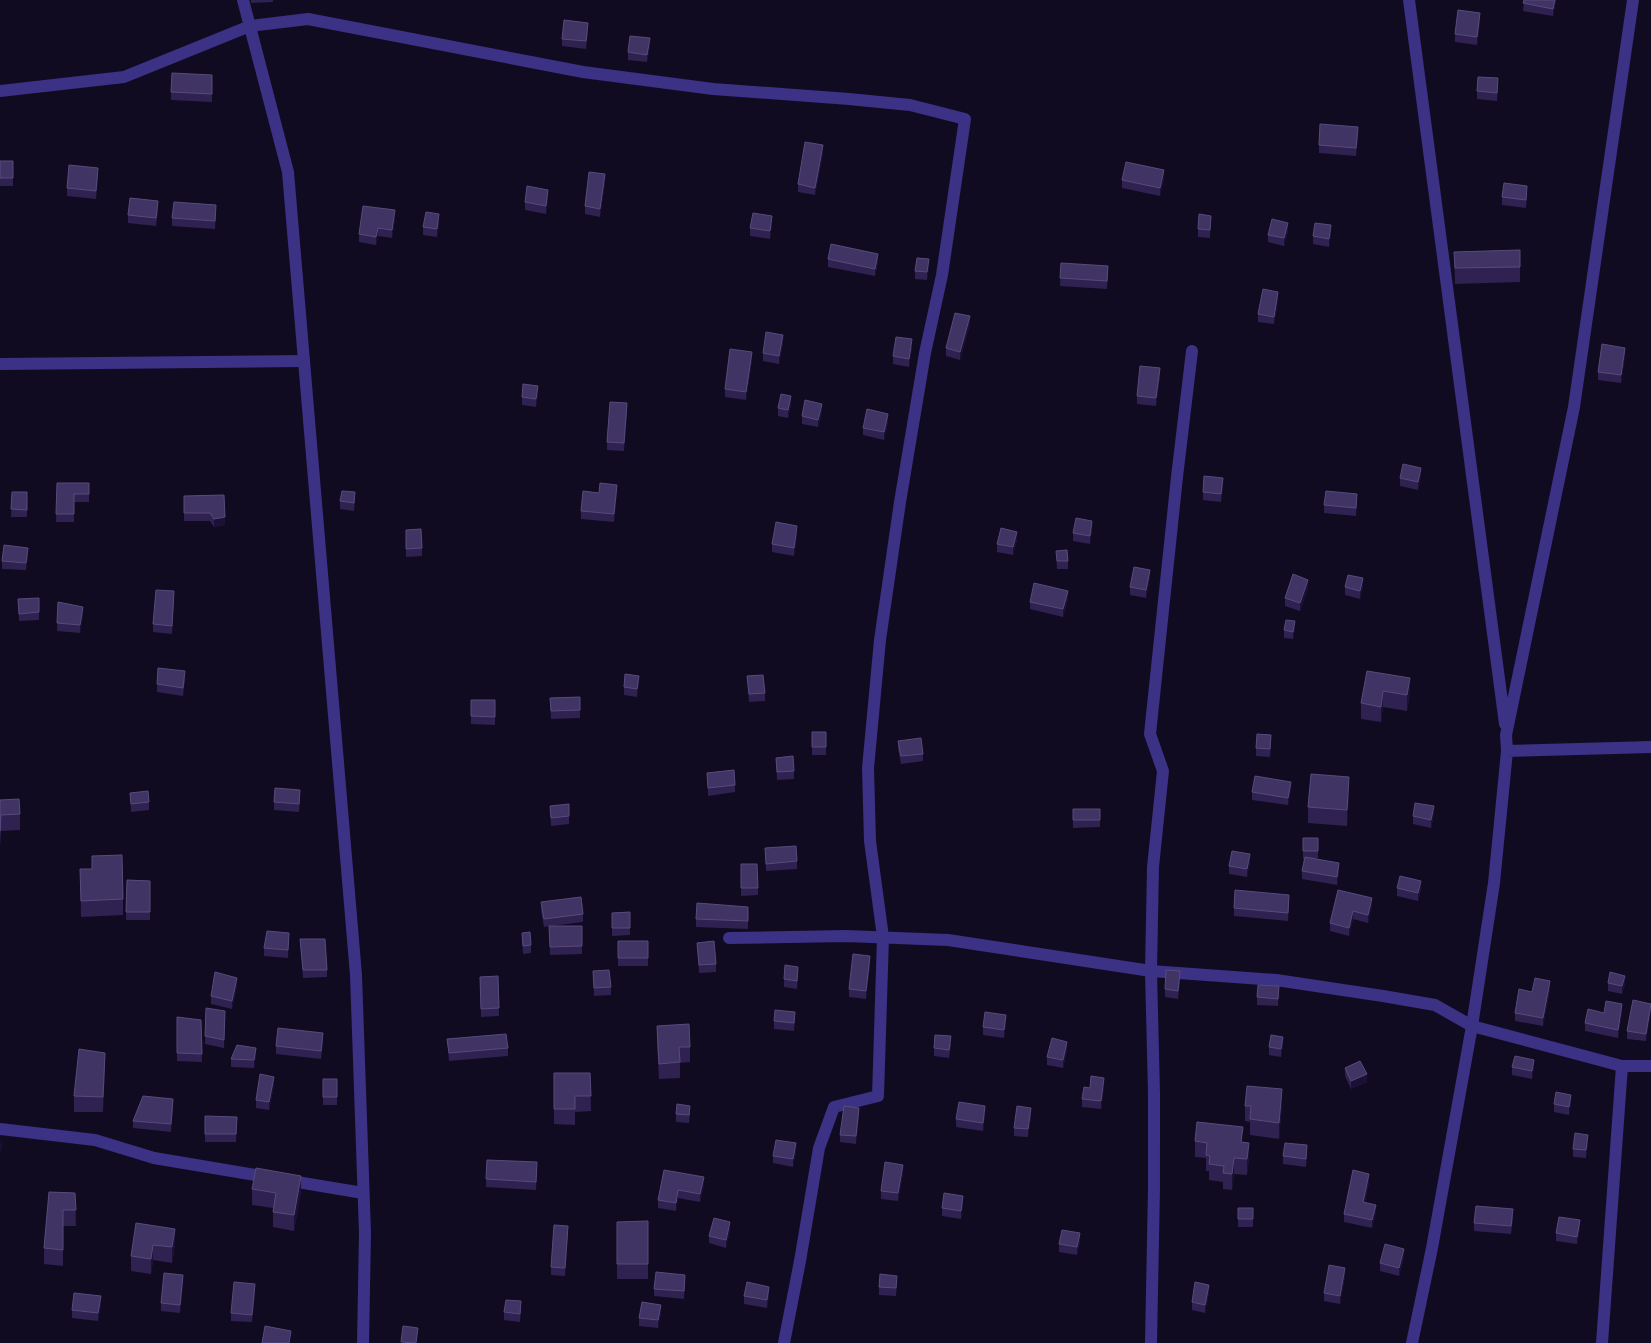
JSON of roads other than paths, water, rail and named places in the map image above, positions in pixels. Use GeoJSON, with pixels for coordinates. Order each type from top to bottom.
{"type":"FeatureCollection","features":[{"type":"Feature","properties":{"kind":"street"},"geometry":{"type":"LineString","coordinates":[[243,0],[288,172],[356,975],[364,1243],[363,1343]]}},
{"type":"Feature","properties":{"kind":"street"},"geometry":{"type":"LineString","coordinates":[[1409,0],[1507,751],[1494,882],[1472,1026],[1432,1248],[1412,1343]]}},
{"type":"Feature","properties":{"kind":"street"},"geometry":{"type":"LineString","coordinates":[[1506,735],[1574,407],[1633,0]]}},
{"type":"Feature","properties":{"kind":"street"},"geometry":{"type":"LineString","coordinates":[[0,92],[124,77],[250,26],[308,19],[583,72],[713,88],[849,98],[910,105],[965,119],[942,275],[925,353],[906,465],[880,640],[868,768],[870,841],[883,937],[878,1096],[834,1107],[819,1148],[784,1343]]}},
{"type":"Feature","properties":{"kind":"street"},"geometry":{"type":"LineString","coordinates":[[1152,1343],[1154,1094],[1151,971],[1153,867],[1163,771],[1150,734],[1192,351]]}},
{"type":"Feature","properties":{"kind":"street"},"geometry":{"type":"LineString","coordinates":[[0,364],[304,361]]}},
{"type":"Feature","properties":{"kind":"street"},"geometry":{"type":"LineString","coordinates":[[1507,751],[1651,747]]}},
{"type":"Feature","properties":{"kind":"street"},"geometry":{"type":"LineString","coordinates":[[729,938],[846,936],[948,940],[1151,971],[1276,980],[1435,1005],[1472,1026],[1622,1066],[1651,1066]]}},
{"type":"Feature","properties":{"kind":"street"},"geometry":{"type":"LineString","coordinates":[[1602,1343],[1622,1066]]}},
{"type":"Feature","properties":{"kind":"street"},"geometry":{"type":"LineString","coordinates":[[0,1128],[95,1140],[154,1158],[363,1193]]}}]}
